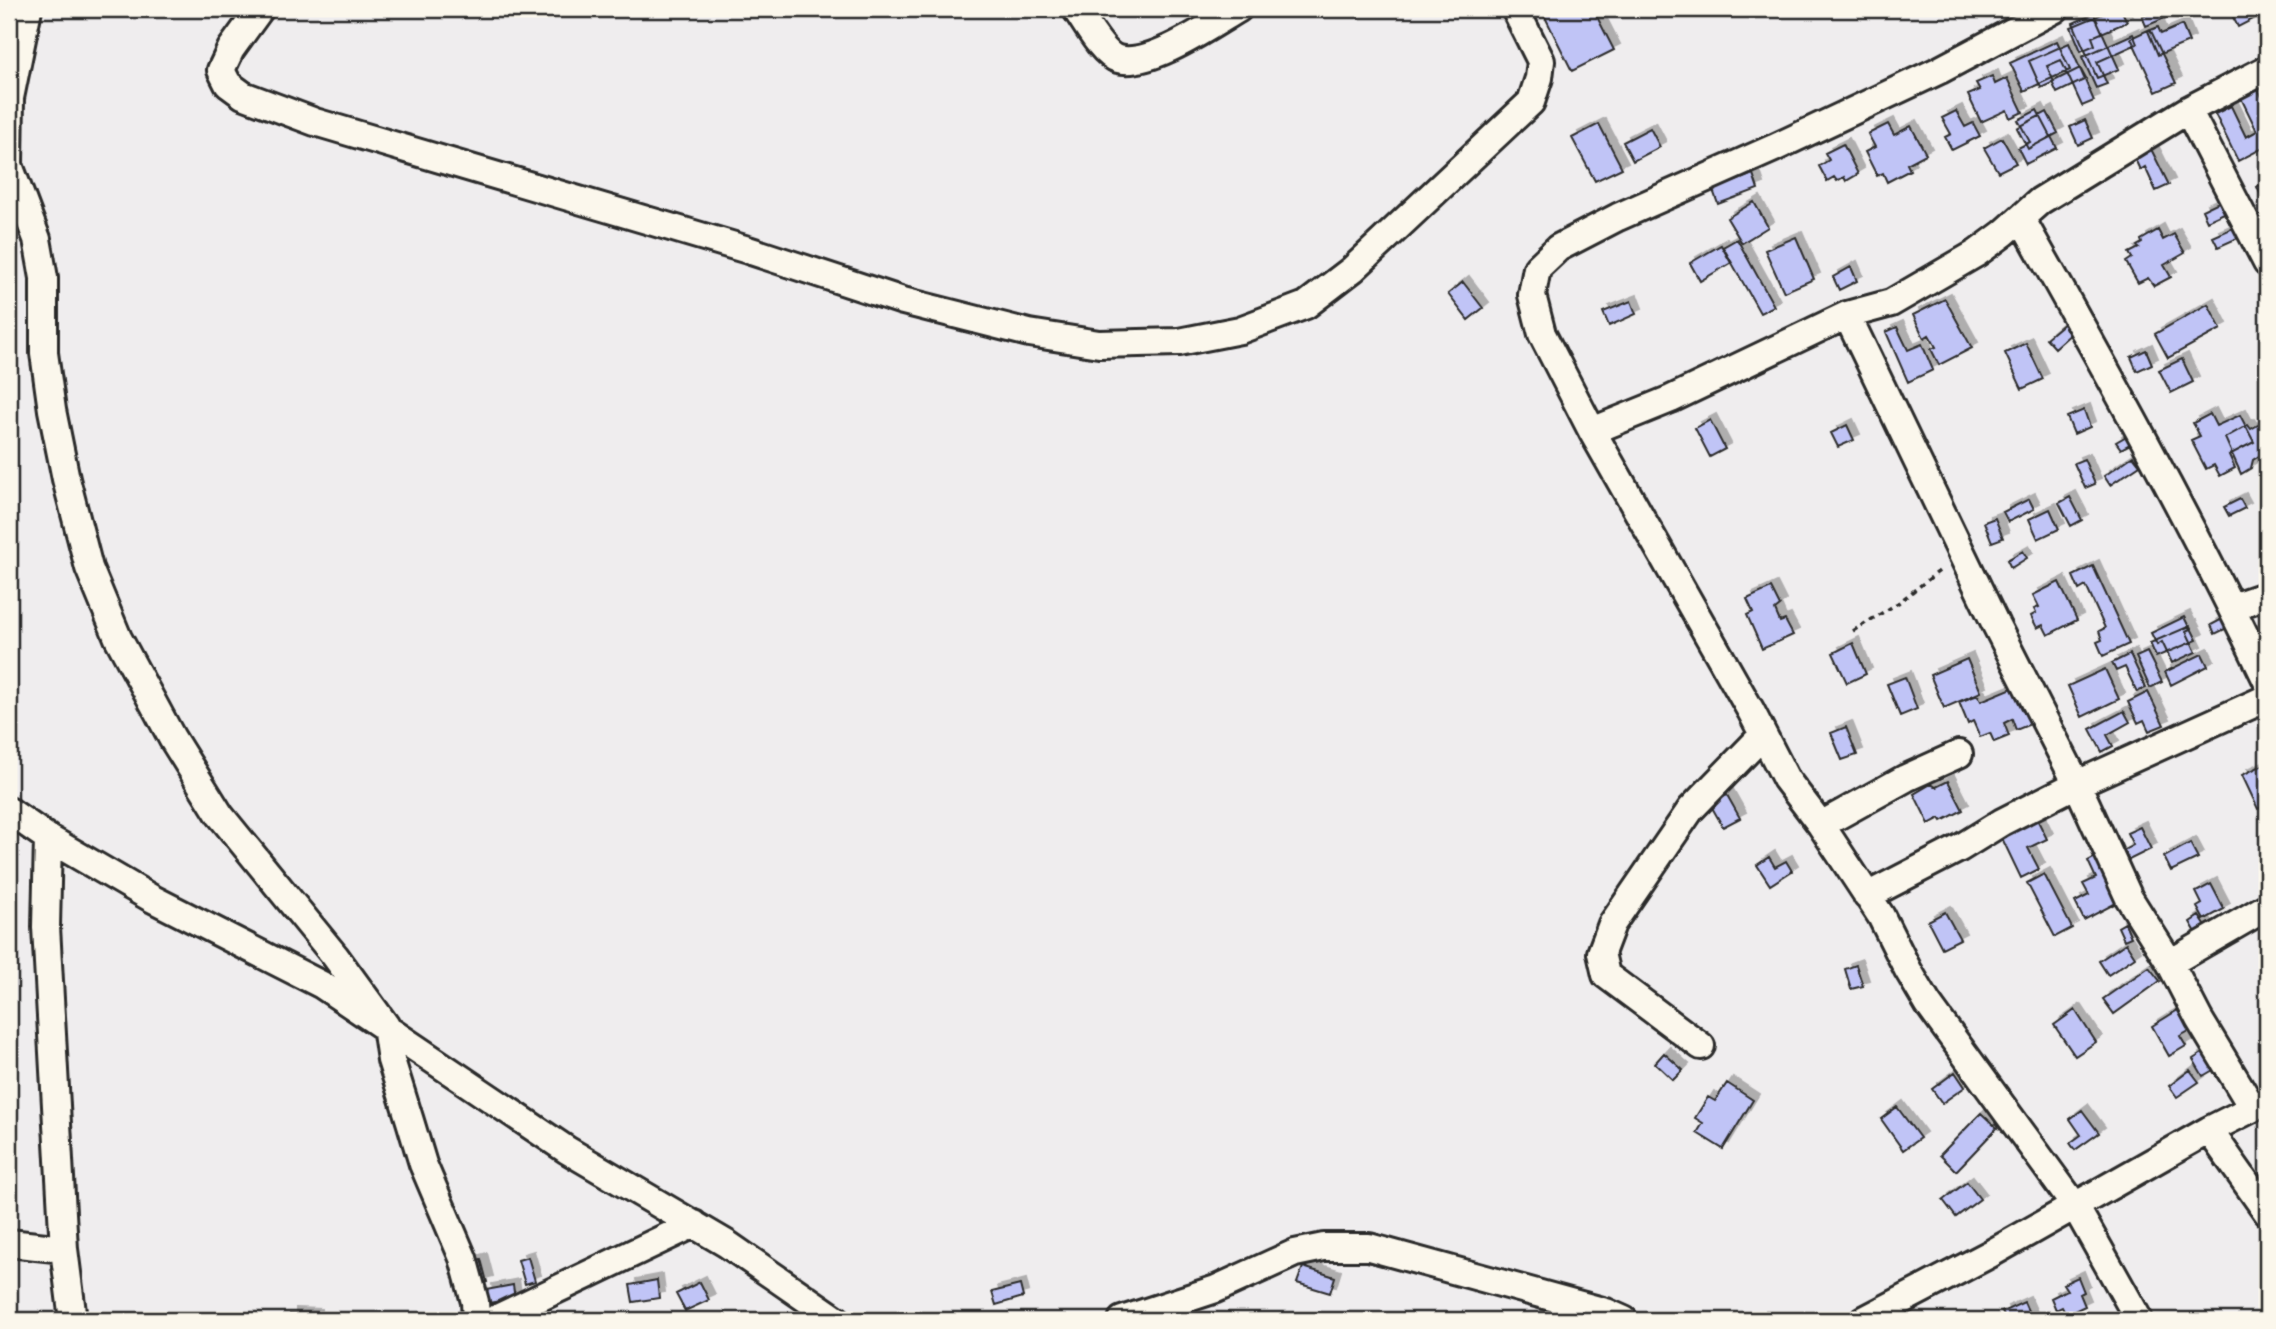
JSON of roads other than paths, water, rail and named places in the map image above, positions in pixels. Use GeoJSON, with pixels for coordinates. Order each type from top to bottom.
{"type":"FeatureCollection","features":[{"type":"Feature","properties":{"kind":"street"},"geometry":{"type":"LineString","coordinates":[[28,9],[10,98],[9,165],[37,239],[44,278],[44,353],[52,410],[66,479],[89,568],[118,638],[172,738],[220,815],[335,956],[386,1026],[391,1060],[423,1164],[463,1258],[475,1302],[476,1320]]}},
{"type":"Feature","properties":{"kind":"street"},"geometry":{"type":"LineString","coordinates":[[260,9],[231,49],[221,70],[228,84],[243,95],[315,122],[748,250],[903,301],[1030,332],[1099,344],[1180,342],[1240,330],[1306,305],[1353,270],[1531,102],[1541,61],[1515,9]]}},
{"type":"Feature","properties":{"kind":"street"},"geometry":{"type":"LineString","coordinates":[[1076,9],[1106,52],[1118,59],[1145,59],[1238,9]]}},
{"type":"Feature","properties":{"kind":"street"},"geometry":{"type":"LineString","coordinates":[[2054,9],[1940,70],[1618,217],[1558,248],[1537,268],[1532,295],[1542,334],[1591,431],[1786,779],[1821,825],[1881,916],[1928,1004],[2075,1206],[2139,1320]]}},
{"type":"Feature","properties":{"kind":"street"},"geometry":{"type":"LineString","coordinates":[[1591,431],[1671,399],[1847,315],[1891,303],[1977,253],[2040,201],[2188,110],[2267,69]]}},
{"type":"Feature","properties":{"kind":"street"},"geometry":{"type":"LineString","coordinates":[[2188,110],[2267,263]]}},
{"type":"Feature","properties":{"kind":"street"},"geometry":{"type":"LineString","coordinates":[[2021,218],[2144,437],[2267,681]]}},
{"type":"Feature","properties":{"kind":"street"},"geometry":{"type":"LineString","coordinates":[[1847,315],[1996,625],[2077,784],[2129,898],[2170,963],[2199,1019],[2260,1105],[2209,1130],[1990,1254],[1864,1320]]}},
{"type":"Feature","properties":{"kind":"street"},"geometry":{"type":"LineString","coordinates":[[2232,607],[2267,595]]}},
{"type":"Feature","properties":{"kind":"street"},"geometry":{"type":"LineString","coordinates":[[1867,896],[2077,784],[2267,698]]}},
{"type":"Feature","properties":{"kind":"street"},"geometry":{"type":"LineString","coordinates":[[1701,1046],[1606,975],[1601,953],[1612,924],[1691,809],[1763,735]]}},
{"type":"Feature","properties":{"kind":"street"},"geometry":{"type":"LineString","coordinates":[[1821,825],[1906,778],[1959,754]]}},
{"type":"Feature","properties":{"kind":"street"},"geometry":{"type":"LineString","coordinates":[[9,811],[48,838],[150,898],[322,985],[567,1150],[727,1244],[837,1320]]}},
{"type":"Feature","properties":{"kind":"street"},"geometry":{"type":"LineString","coordinates":[[48,838],[46,927],[64,1249],[73,1320]]}},
{"type":"Feature","properties":{"kind":"street"},"geometry":{"type":"LineString","coordinates":[[2170,963],[2267,907]]}},
{"type":"Feature","properties":{"kind":"street"},"geometry":{"type":"LineString","coordinates":[[2209,1130],[2267,1212]]}},
{"type":"Feature","properties":{"kind":"street"},"geometry":{"type":"LineString","coordinates":[[493,1320],[694,1224]]}},
{"type":"Feature","properties":{"kind":"street"},"geometry":{"type":"LineString","coordinates":[[9,1242],[64,1249]]}},
{"type":"Feature","properties":{"kind":"street"},"geometry":{"type":"LineString","coordinates":[[1122,1320],[1216,1289],[1295,1253],[1324,1247],[1369,1247],[1606,1312],[1624,1320]]}}]}
